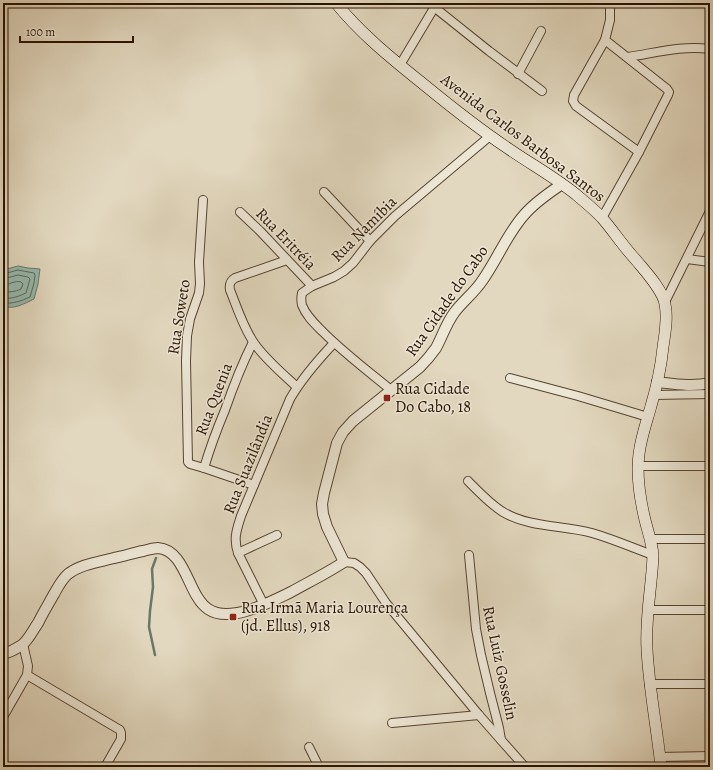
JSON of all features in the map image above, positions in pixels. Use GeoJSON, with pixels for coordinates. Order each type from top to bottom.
{"type":"FeatureCollection","features":[{"type":"Feature","properties":{"kind":"main road","name":"Avenida Carlos Barbosa Santos"},"geometry":{"type":"LineString","coordinates":[[336,3],[358,26],[400,65],[490,136],[577,195],[602,218],[658,288],[665,302],[666,331],[661,366],[639,453],[638,466],[641,501],[653,555],[646,631],[646,648],[660,762]]}},
{"type":"Feature","properties":{"kind":"street"},"geometry":{"type":"LineString","coordinates":[[610,3],[610,20],[605,40],[574,95],[573,101],[576,106],[639,152]]}},
{"type":"Feature","properties":{"kind":"street"},"geometry":{"type":"LineString","coordinates":[[400,65],[432,5],[489,52],[542,91]]}},
{"type":"Feature","properties":{"kind":"street"},"geometry":{"type":"LineString","coordinates":[[518,74],[541,31]]}},
{"type":"Feature","properties":{"kind":"street"},"geometry":{"type":"LineString","coordinates":[[602,218],[639,152],[669,92],[667,88],[605,40]]}},
{"type":"Feature","properties":{"kind":"street"},"geometry":{"type":"LineString","coordinates":[[628,57],[684,48],[710,49]]}},
{"type":"Feature","properties":{"kind":"street"},"geometry":{"type":"LineString","coordinates":[[644,70],[648,54]]}},
{"type":"Feature","properties":{"kind":"street","name":"Rua Namíbia"},"geometry":{"type":"LineString","coordinates":[[312,286],[344,271],[353,263],[370,241],[396,216],[490,136]]}},
{"type":"Feature","properties":{"kind":"street","name":"Rua Cidade do Cabo"},"geometry":{"type":"LineString","coordinates":[[344,562],[332,539],[323,514],[322,504],[334,453],[343,432],[352,422],[420,367],[430,356],[436,348],[454,313],[492,267],[524,215],[535,204],[562,184]]}},
{"type":"Feature","properties":{"kind":"street"},"geometry":{"type":"LineString","coordinates":[[324,192],[370,241]]}},
{"type":"Feature","properties":{"kind":"street","name":"Rua Soweto"},"geometry":{"type":"LineString","coordinates":[[204,200],[199,262],[200,284],[199,292],[190,319],[187,336],[186,361],[188,462],[204,468]]}},
{"type":"Feature","properties":{"kind":"street"},"geometry":{"type":"LineString","coordinates":[[665,302],[710,211]]}},
{"type":"Feature","properties":{"kind":"street","name":"Rua Eritréia"},"geometry":{"type":"LineString","coordinates":[[240,212],[312,286]]}},
{"type":"Feature","properties":{"kind":"street"},"geometry":{"type":"LineString","coordinates":[[687,259],[710,262]]}},
{"type":"Feature","properties":{"kind":"street"},"geometry":{"type":"LineString","coordinates":[[287,260],[235,278],[229,285],[253,342],[262,353],[297,387]]}},
{"type":"Feature","properties":{"kind":"street"},"geometry":{"type":"LineString","coordinates":[[312,286],[302,293],[302,306],[307,315],[334,342],[391,390]]}},
{"type":"Feature","properties":{"kind":"street","name":"Rua Quenia"},"geometry":{"type":"LineString","coordinates":[[204,468],[208,453],[229,397],[253,342]]}},
{"type":"Feature","properties":{"kind":"street","name":"Rua Suazilândia"},"geometry":{"type":"LineString","coordinates":[[264,605],[235,546],[236,532],[241,516],[290,399],[297,387],[334,342]]}},
{"type":"Feature","properties":{"kind":"street"},"geometry":{"type":"LineString","coordinates":[[510,378],[648,417]]}},
{"type":"Feature","properties":{"kind":"street"},"geometry":{"type":"LineString","coordinates":[[657,382],[690,385],[710,383]]}},
{"type":"Feature","properties":{"kind":"street"},"geometry":{"type":"LineString","coordinates":[[654,395],[710,394]]}},
{"type":"Feature","properties":{"kind":"street"},"geometry":{"type":"LineString","coordinates":[[638,466],[710,466]]}},
{"type":"Feature","properties":{"kind":"street"},"geometry":{"type":"LineString","coordinates":[[204,468],[254,485]]}},
{"type":"Feature","properties":{"kind":"street"},"geometry":{"type":"LineString","coordinates":[[468,481],[492,504],[504,512],[518,518],[535,523],[592,533],[653,555]]}},
{"type":"Feature","properties":{"kind":"street"},"geometry":{"type":"LineString","coordinates":[[238,553],[276,535]]}},
{"type":"Feature","properties":{"kind":"street"},"geometry":{"type":"LineString","coordinates":[[650,539],[710,539]]}},
{"type":"Feature","properties":{"kind":"street"},"geometry":{"type":"LineString","coordinates":[[3,654],[14,650],[23,644],[32,633],[61,582],[68,574],[78,568],[144,550],[157,548],[163,549],[172,554],[182,566],[201,603],[209,610],[216,613],[226,614],[238,613],[264,605],[318,578],[344,562],[354,563],[366,573],[386,603],[501,740]]}},
{"type":"Feature","properties":{"kind":"street","name":"Rua Luiz Gosselin"},"geometry":{"type":"LineString","coordinates":[[469,555],[476,629],[501,740],[524,767]]}},
{"type":"Feature","properties":{"kind":"street"},"geometry":{"type":"LineString","coordinates":[[648,610],[710,610]]}},
{"type":"Feature","properties":{"kind":"street"},"geometry":{"type":"LineString","coordinates":[[3,717],[27,675],[28,666],[23,644]]}},
{"type":"Feature","properties":{"kind":"street"},"geometry":{"type":"LineString","coordinates":[[27,675],[120,730],[122,733],[121,739],[105,767]]}},
{"type":"Feature","properties":{"kind":"street"},"geometry":{"type":"LineString","coordinates":[[650,684],[710,684]]}},
{"type":"Feature","properties":{"kind":"street"},"geometry":{"type":"LineString","coordinates":[[392,723],[479,715]]}},
{"type":"Feature","properties":{"kind":"street"},"geometry":{"type":"LineString","coordinates":[[309,747],[319,767]]}},
{"type":"Feature","properties":{"kind":"street"},"geometry":{"type":"LineString","coordinates":[[660,762],[710,756]]}},
{"type":"Feature","properties":{"kind":"water"},"geometry":{"type":"Polygon","coordinates":[[[18,266],[40,269],[34,299],[15,307],[3,306],[3,270],[18,266]]]}},
{"type":"Feature","properties":{"kind":"waterway"},"geometry":{"type":"LineString","coordinates":[[155,655],[149,627],[153,587],[152,569],[156,558]]}},
{"type":"Feature","properties":{"kind":"place","name":"Rua Cidade Do Cabo, 18"},"geometry":{"type":"Point","coordinates":[387,398]}},
{"type":"Feature","properties":{"kind":"place","name":"Rua Irmã Maria Lourença (jd. Ellus), 918"},"geometry":{"type":"Point","coordinates":[233,617]}}]}
